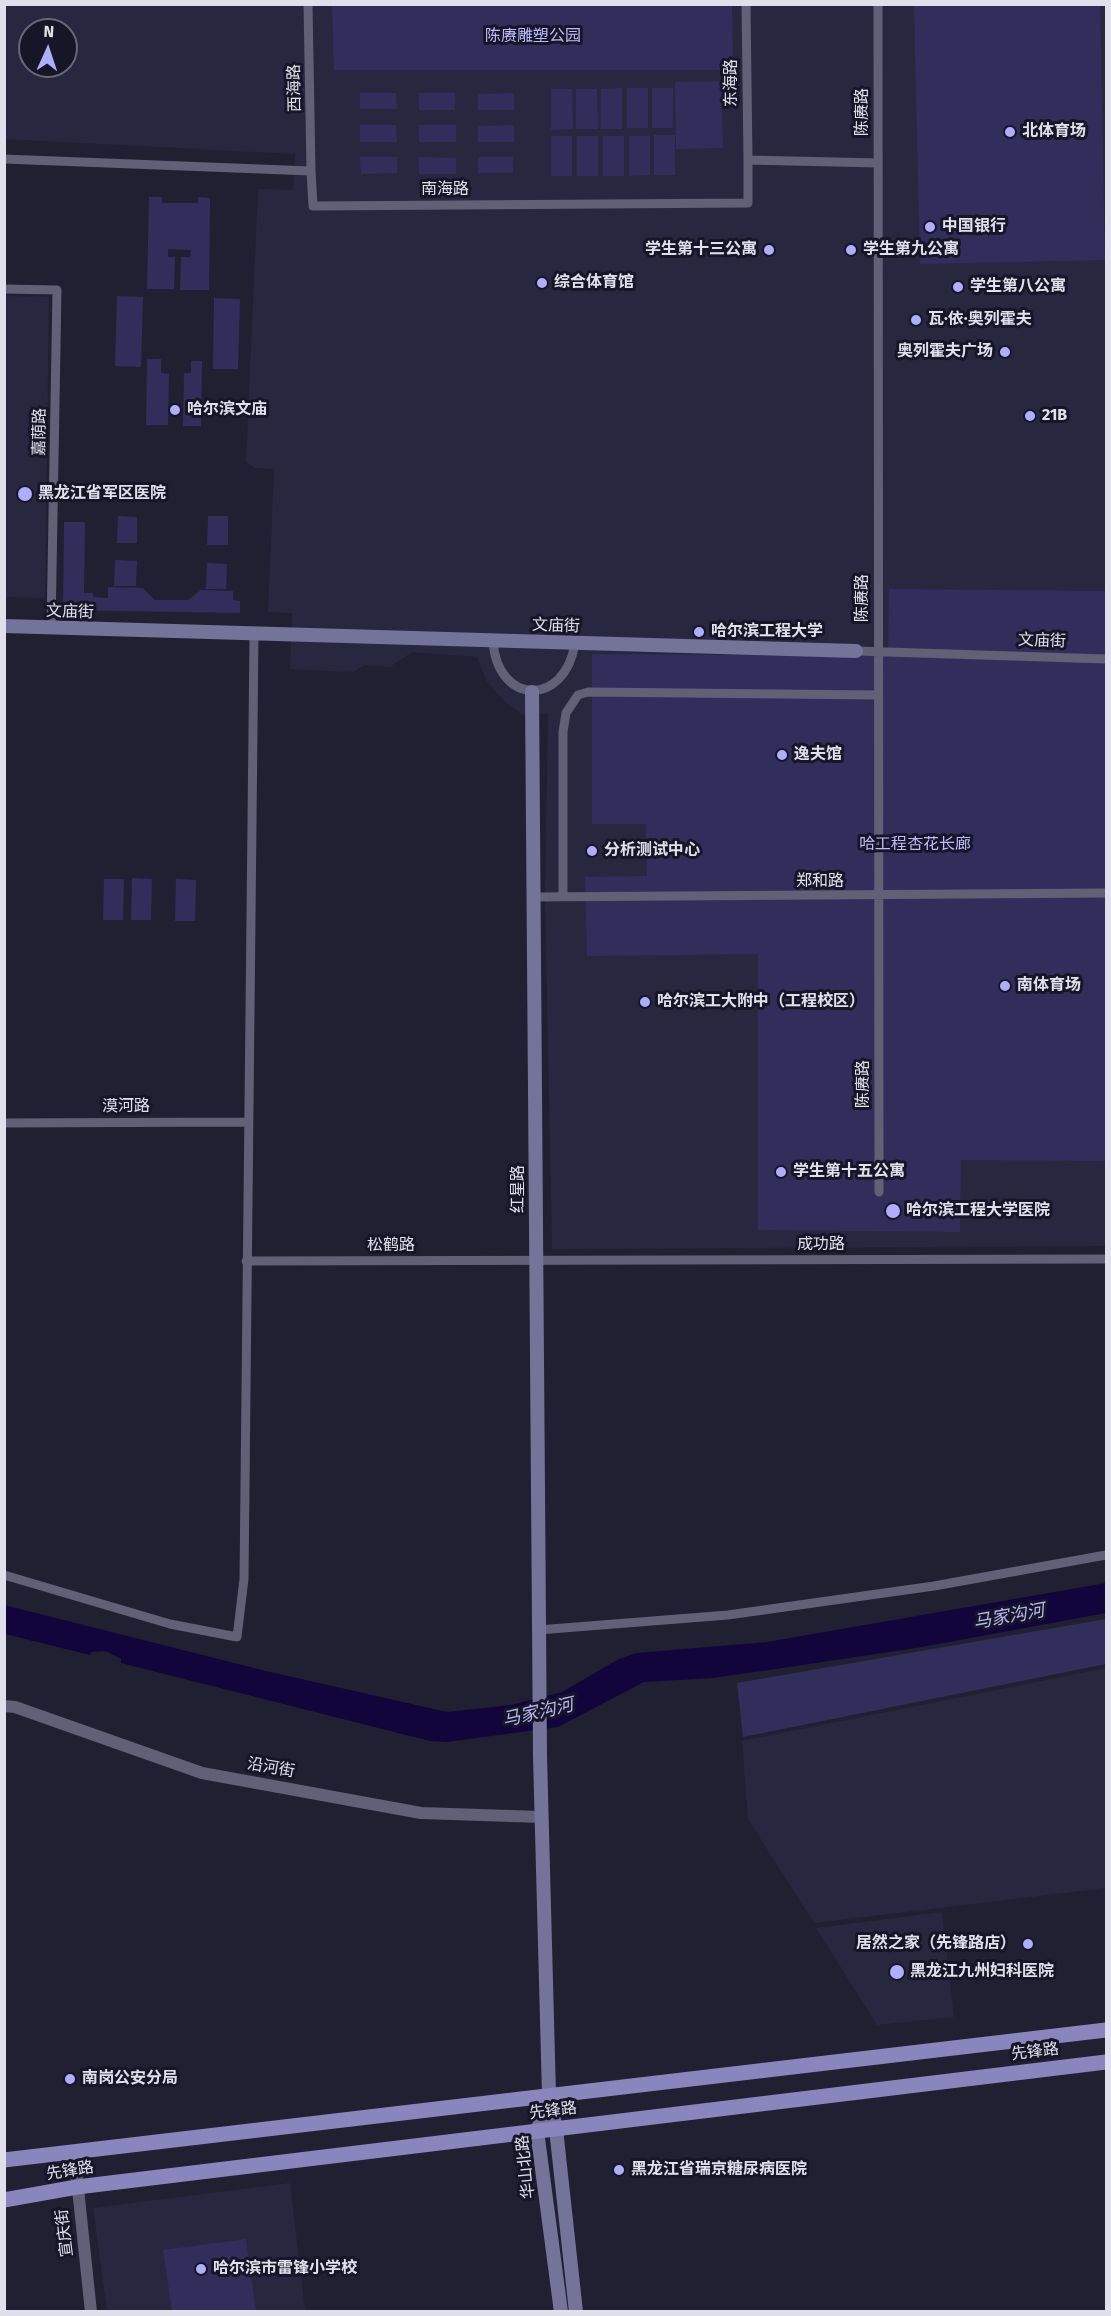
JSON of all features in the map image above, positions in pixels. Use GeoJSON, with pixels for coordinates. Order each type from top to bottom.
{"type":"FeatureCollection","features":[{"type":"Feature","properties":{"kind":"main road","name":"文庙街"},"geometry":{"type":"LineString","coordinates":[[4,626],[856,651]]}},
{"type":"Feature","properties":{"kind":"main road","name":"红星路"},"geometry":{"type":"LineString","coordinates":[[532,692],[538,1630],[549,2095]]}},
{"type":"Feature","properties":{"kind":"main road","name":"先锋路"},"geometry":{"type":"LineString","coordinates":[[4,2160],[1107,2030]]}},
{"type":"Feature","properties":{"kind":"main road","name":"先锋路"},"geometry":{"type":"LineString","coordinates":[[4,2200],[76,2187],[1107,2062]]}},
{"type":"Feature","properties":{"kind":"main road","name":"华山北路"},"geometry":{"type":"LineString","coordinates":[[549,2095],[556,2129],[576,2312]]}},
{"type":"Feature","properties":{"kind":"main road","name":"华山北路"},"geometry":{"type":"LineString","coordinates":[[549,2095],[537,2131],[561,2312]]}},
{"type":"Feature","properties":{"kind":"main road"},"geometry":{"type":"LineString","coordinates":[[4,2192],[76,2187]]}},
{"type":"Feature","properties":{"kind":"street","name":"西海路"},"geometry":{"type":"LineString","coordinates":[[308,4],[311,171]]}},
{"type":"Feature","properties":{"kind":"street","name":"东海路"},"geometry":{"type":"LineString","coordinates":[[746,4],[748,160]]}},
{"type":"Feature","properties":{"kind":"street","name":"陈赓路"},"geometry":{"type":"LineString","coordinates":[[878,4],[879,1191]]}},
{"type":"Feature","properties":{"kind":"street"},"geometry":{"type":"LineString","coordinates":[[4,159],[311,171]]}},
{"type":"Feature","properties":{"kind":"street"},"geometry":{"type":"LineString","coordinates":[[748,160],[878,163]]}},
{"type":"Feature","properties":{"kind":"street","name":"南海路"},"geometry":{"type":"LineString","coordinates":[[311,171],[313,206],[748,203],[748,160]]}},
{"type":"Feature","properties":{"kind":"street","name":"嘉荫路"},"geometry":{"type":"LineString","coordinates":[[4,289],[57,290],[51,628]]}},
{"type":"Feature","properties":{"kind":"street"},"geometry":{"type":"LineString","coordinates":[[4,1575],[170,1624],[237,1637],[243,1579],[254,634]]}},
{"type":"Feature","properties":{"kind":"street"},"geometry":{"type":"LineString","coordinates":[[493,641],[494,656],[501,674],[517,686],[532,692],[554,685],[568,670],[575,643]]}},
{"type":"Feature","properties":{"kind":"street","name":"文庙街"},"geometry":{"type":"LineString","coordinates":[[856,651],[1107,659]]}},
{"type":"Feature","properties":{"kind":"street"},"geometry":{"type":"LineString","coordinates":[[563,897],[563,732],[566,713],[578,695],[588,692],[878,695]]}},
{"type":"Feature","properties":{"kind":"street","name":"郑和路"},"geometry":{"type":"LineString","coordinates":[[533,897],[878,897],[1107,893]]}},
{"type":"Feature","properties":{"kind":"street","name":"漠河路"},"geometry":{"type":"LineString","coordinates":[[4,1123],[247,1122]]}},
{"type":"Feature","properties":{"kind":"street","name":"成功路"},"geometry":{"type":"LineString","coordinates":[[536,1262],[1107,1259]]}},
{"type":"Feature","properties":{"kind":"street","name":"松鹤路"},"geometry":{"type":"LineString","coordinates":[[246,1261],[536,1262]]}},
{"type":"Feature","properties":{"kind":"street"},"geometry":{"type":"LineString","coordinates":[[538,1630],[728,1616],[934,1586],[1107,1555]]}},
{"type":"Feature","properties":{"kind":"street","name":"沿河街"},"geometry":{"type":"LineString","coordinates":[[4,1706],[15,1707],[202,1773],[421,1813],[541,1817]]}},
{"type":"Feature","properties":{"kind":"street","name":"宣庆街"},"geometry":{"type":"LineString","coordinates":[[74,2151],[76,2187],[92,2312]]}},
{"type":"Feature","properties":{"kind":"shaded area","name":"哈尔滨工程大学"},"geometry":{"type":"Polygon","coordinates":[[[4,5],[1106,5],[1106,1246],[552,1249],[545,897],[548,714],[523,715],[503,700],[487,682],[477,657],[412,652],[390,667],[365,665],[353,672],[290,669],[292,613],[268,612],[274,469],[255,468],[246,462],[258,189],[293,190],[295,154],[5,139],[4,5]]]}},
{"type":"Feature","properties":{"kind":"shaded area","name":"黑龙江省军区医院"},"geometry":{"type":"Polygon","coordinates":[[[5,296],[49,297],[45,598],[5,597],[5,296]]]}},
{"type":"Feature","properties":{"kind":"shaded area"},"geometry":{"type":"Polygon","coordinates":[[[1106,1668],[1106,1888],[814,1923],[748,1819],[742,1741],[1106,1668]]]}},
{"type":"Feature","properties":{"kind":"shaded area","name":"黑龙江九州妇科医院"},"geometry":{"type":"Polygon","coordinates":[[[942,1912],[954,2017],[877,2025],[816,1928],[942,1912]]]}},
{"type":"Feature","properties":{"kind":"shaded area","name":"哈尔滨市雷锋小学校"},"geometry":{"type":"Polygon","coordinates":[[[290,2183],[305,2311],[107,2311],[93,2208],[290,2183]]]}},
{"type":"Feature","properties":{"kind":"green space","name":"陈赓雕塑公园"},"geometry":{"type":"Polygon","coordinates":[[[332,5],[732,5],[733,70],[334,70],[332,5]]]}},
{"type":"Feature","properties":{"kind":"green space","name":"北体育场"},"geometry":{"type":"Polygon","coordinates":[[[914,5],[1100,5],[1105,260],[920,264],[914,5]]]}},
{"type":"Feature","properties":{"kind":"green space"},"geometry":{"type":"Polygon","coordinates":[[[721,81],[723,148],[676,149],[675,82],[721,81]]]}},
{"type":"Feature","properties":{"kind":"green space"},"geometry":{"type":"Polygon","coordinates":[[[622,88],[622,129],[601,129],[601,89],[622,88]]]}},
{"type":"Feature","properties":{"kind":"green space"},"geometry":{"type":"Polygon","coordinates":[[[627,88],[648,88],[648,128],[627,128],[627,88]]]}},
{"type":"Feature","properties":{"kind":"green space"},"geometry":{"type":"Polygon","coordinates":[[[652,88],[673,88],[673,128],[652,128],[652,88]]]}},
{"type":"Feature","properties":{"kind":"green space"},"geometry":{"type":"Polygon","coordinates":[[[551,89],[572,89],[573,129],[551,130],[551,89]]]}},
{"type":"Feature","properties":{"kind":"green space"},"geometry":{"type":"Polygon","coordinates":[[[576,89],[597,89],[598,129],[576,129],[576,89]]]}},
{"type":"Feature","properties":{"kind":"green space"},"geometry":{"type":"Polygon","coordinates":[[[360,93],[396,93],[397,109],[360,109],[360,93]]]}},
{"type":"Feature","properties":{"kind":"green space"},"geometry":{"type":"Polygon","coordinates":[[[419,93],[455,93],[455,110],[419,110],[419,93]]]}},
{"type":"Feature","properties":{"kind":"green space"},"geometry":{"type":"Polygon","coordinates":[[[514,93],[514,110],[478,110],[478,94],[514,93]]]}},
{"type":"Feature","properties":{"kind":"green space"},"geometry":{"type":"Polygon","coordinates":[[[360,125],[396,125],[397,142],[360,142],[360,125]]]}},
{"type":"Feature","properties":{"kind":"green space"},"geometry":{"type":"Polygon","coordinates":[[[419,125],[456,125],[456,142],[419,142],[419,125]]]}},
{"type":"Feature","properties":{"kind":"green space"},"geometry":{"type":"Polygon","coordinates":[[[514,125],[514,142],[478,142],[478,126],[514,125]]]}},
{"type":"Feature","properties":{"kind":"green space"},"geometry":{"type":"Polygon","coordinates":[[[654,135],[675,135],[675,175],[654,175],[654,135]]]}},
{"type":"Feature","properties":{"kind":"green space"},"geometry":{"type":"Polygon","coordinates":[[[551,136],[572,136],[572,176],[551,176],[551,136]]]}},
{"type":"Feature","properties":{"kind":"green space"},"geometry":{"type":"Polygon","coordinates":[[[577,136],[598,136],[598,176],[577,176],[577,136]]]}},
{"type":"Feature","properties":{"kind":"green space"},"geometry":{"type":"Polygon","coordinates":[[[603,136],[624,136],[624,176],[603,176],[603,136]]]}},
{"type":"Feature","properties":{"kind":"green space"},"geometry":{"type":"Polygon","coordinates":[[[629,136],[650,136],[650,175],[629,176],[629,136]]]}},
{"type":"Feature","properties":{"kind":"green space"},"geometry":{"type":"Polygon","coordinates":[[[360,157],[397,157],[397,173],[361,174],[360,157]]]}},
{"type":"Feature","properties":{"kind":"green space"},"geometry":{"type":"Polygon","coordinates":[[[419,157],[456,158],[456,174],[419,174],[419,157]]]}},
{"type":"Feature","properties":{"kind":"green space"},"geometry":{"type":"Polygon","coordinates":[[[478,157],[513,157],[513,173],[478,173],[478,157]]]}},
{"type":"Feature","properties":{"kind":"green space"},"geometry":{"type":"Polygon","coordinates":[[[149,197],[162,197],[162,203],[198,203],[198,197],[210,198],[209,290],[180,290],[181,257],[190,257],[191,250],[168,249],[168,257],[175,257],[174,289],[147,289],[149,197]]]}},
{"type":"Feature","properties":{"kind":"green space"},"geometry":{"type":"Polygon","coordinates":[[[117,296],[143,297],[141,367],[115,366],[117,296]]]}},
{"type":"Feature","properties":{"kind":"green space"},"geometry":{"type":"Polygon","coordinates":[[[214,298],[240,299],[238,369],[213,369],[214,298]]]}},
{"type":"Feature","properties":{"kind":"green space"},"geometry":{"type":"Polygon","coordinates":[[[147,359],[161,359],[161,373],[169,374],[168,425],[146,425],[147,359]]]}},
{"type":"Feature","properties":{"kind":"green space"},"geometry":{"type":"Polygon","coordinates":[[[191,361],[202,361],[201,426],[183,426],[184,373],[191,373],[191,361]]]}},
{"type":"Feature","properties":{"kind":"green space"},"geometry":{"type":"Polygon","coordinates":[[[118,516],[137,517],[137,543],[117,543],[118,516]]]}},
{"type":"Feature","properties":{"kind":"green space"},"geometry":{"type":"Polygon","coordinates":[[[208,516],[228,516],[228,545],[207,545],[208,516]]]}},
{"type":"Feature","properties":{"kind":"green space"},"geometry":{"type":"Polygon","coordinates":[[[64,522],[85,522],[84,593],[93,593],[93,597],[108,598],[108,587],[143,588],[155,600],[188,600],[201,590],[233,591],[233,600],[240,601],[240,613],[63,610],[64,522]]]}},
{"type":"Feature","properties":{"kind":"green space"},"geometry":{"type":"Polygon","coordinates":[[[115,560],[137,561],[136,586],[114,586],[115,560]]]}},
{"type":"Feature","properties":{"kind":"green space"},"geometry":{"type":"Polygon","coordinates":[[[207,563],[227,564],[226,589],[206,589],[207,563]]]}},
{"type":"Feature","properties":{"kind":"green space","name":"哈工程杏花长廊"},"geometry":{"type":"Polygon","coordinates":[[[889,589],[1106,591],[1106,1161],[961,1160],[960,1232],[758,1230],[758,954],[587,956],[585,877],[647,876],[646,824],[592,824],[592,654],[888,656],[889,589]]]}},
{"type":"Feature","properties":{"kind":"green space"},"geometry":{"type":"Polygon","coordinates":[[[132,878],[152,879],[151,920],[131,920],[132,878]]]}},
{"type":"Feature","properties":{"kind":"green space"},"geometry":{"type":"Polygon","coordinates":[[[104,879],[124,879],[123,920],[103,920],[104,879]]]}},
{"type":"Feature","properties":{"kind":"green space"},"geometry":{"type":"Polygon","coordinates":[[[176,879],[196,880],[195,921],[175,921],[176,879]]]}},
{"type":"Feature","properties":{"kind":"green space"},"geometry":{"type":"Polygon","coordinates":[[[1106,1619],[1106,1664],[743,1737],[737,1683],[1106,1619]]]}},
{"type":"Feature","properties":{"kind":"green space"},"geometry":{"type":"Polygon","coordinates":[[[246,2239],[256,2311],[172,2311],[163,2250],[246,2239]]]}},
{"type":"Feature","properties":{"kind":"water","name":"马家沟河"},"geometry":{"type":"Polygon","coordinates":[[[1106,1583],[1106,1613],[922,1647],[776,1669],[712,1678],[644,1682],[558,1727],[447,1742],[430,1741],[121,1663],[121,1659],[106,1651],[91,1652],[90,1655],[5,1634],[4,1605],[266,1671],[447,1712],[511,1705],[562,1692],[619,1659],[636,1653],[767,1642],[1106,1583]]]}},
{"type":"Feature","properties":{"kind":"place","name":"北体育场"},"geometry":{"type":"Point","coordinates":[1010,132]}},
{"type":"Feature","properties":{"kind":"place","name":"中国银行"},"geometry":{"type":"Point","coordinates":[930,227]}},
{"type":"Feature","properties":{"kind":"place","name":"学生第十三公寓"},"geometry":{"type":"Point","coordinates":[769,250]}},
{"type":"Feature","properties":{"kind":"place","name":"学生第九公寓"},"geometry":{"type":"Point","coordinates":[851,250]}},
{"type":"Feature","properties":{"kind":"place","name":"综合体育馆"},"geometry":{"type":"Point","coordinates":[542,283]}},
{"type":"Feature","properties":{"kind":"place","name":"学生第八公寓"},"geometry":{"type":"Point","coordinates":[958,287]}},
{"type":"Feature","properties":{"kind":"place","name":"瓦·依·奥列霍夫"},"geometry":{"type":"Point","coordinates":[916,320]}},
{"type":"Feature","properties":{"kind":"place","name":"奥列霍夫广场"},"geometry":{"type":"Point","coordinates":[1005,352]}},
{"type":"Feature","properties":{"kind":"place","name":"哈尔滨文庙"},"geometry":{"type":"Point","coordinates":[175,410]}},
{"type":"Feature","properties":{"kind":"place","name":"21B"},"geometry":{"type":"Point","coordinates":[1030,416]}},
{"type":"Feature","properties":{"kind":"place","name":"黑龙江省军区医院"},"geometry":{"type":"Point","coordinates":[25,494]}},
{"type":"Feature","properties":{"kind":"place","name":"哈尔滨工程大学"},"geometry":{"type":"Point","coordinates":[699,632]}},
{"type":"Feature","properties":{"kind":"place","name":"逸夫馆"},"geometry":{"type":"Point","coordinates":[782,755]}},
{"type":"Feature","properties":{"kind":"place","name":"分析测试中心"},"geometry":{"type":"Point","coordinates":[592,851]}},
{"type":"Feature","properties":{"kind":"place","name":"南体育场"},"geometry":{"type":"Point","coordinates":[1005,986]}},
{"type":"Feature","properties":{"kind":"place","name":"哈尔滨工大附中（工程校区）"},"geometry":{"type":"Point","coordinates":[645,1002]}},
{"type":"Feature","properties":{"kind":"place","name":"学生第十五公寓"},"geometry":{"type":"Point","coordinates":[781,1172]}},
{"type":"Feature","properties":{"kind":"place","name":"哈尔滨工程大学医院"},"geometry":{"type":"Point","coordinates":[893,1211]}},
{"type":"Feature","properties":{"kind":"place","name":"居然之家（先锋路店）"},"geometry":{"type":"Point","coordinates":[1028,1944]}},
{"type":"Feature","properties":{"kind":"place","name":"黑龙江九州妇科医院"},"geometry":{"type":"Point","coordinates":[897,1972]}},
{"type":"Feature","properties":{"kind":"place","name":"南岗公安分局"},"geometry":{"type":"Point","coordinates":[70,2079]}},
{"type":"Feature","properties":{"kind":"place","name":"黑龙江省瑞京糖尿病医院"},"geometry":{"type":"Point","coordinates":[619,2170]}},
{"type":"Feature","properties":{"kind":"place","name":"哈尔滨市雷锋小学校"},"geometry":{"type":"Point","coordinates":[201,2269]}}]}
